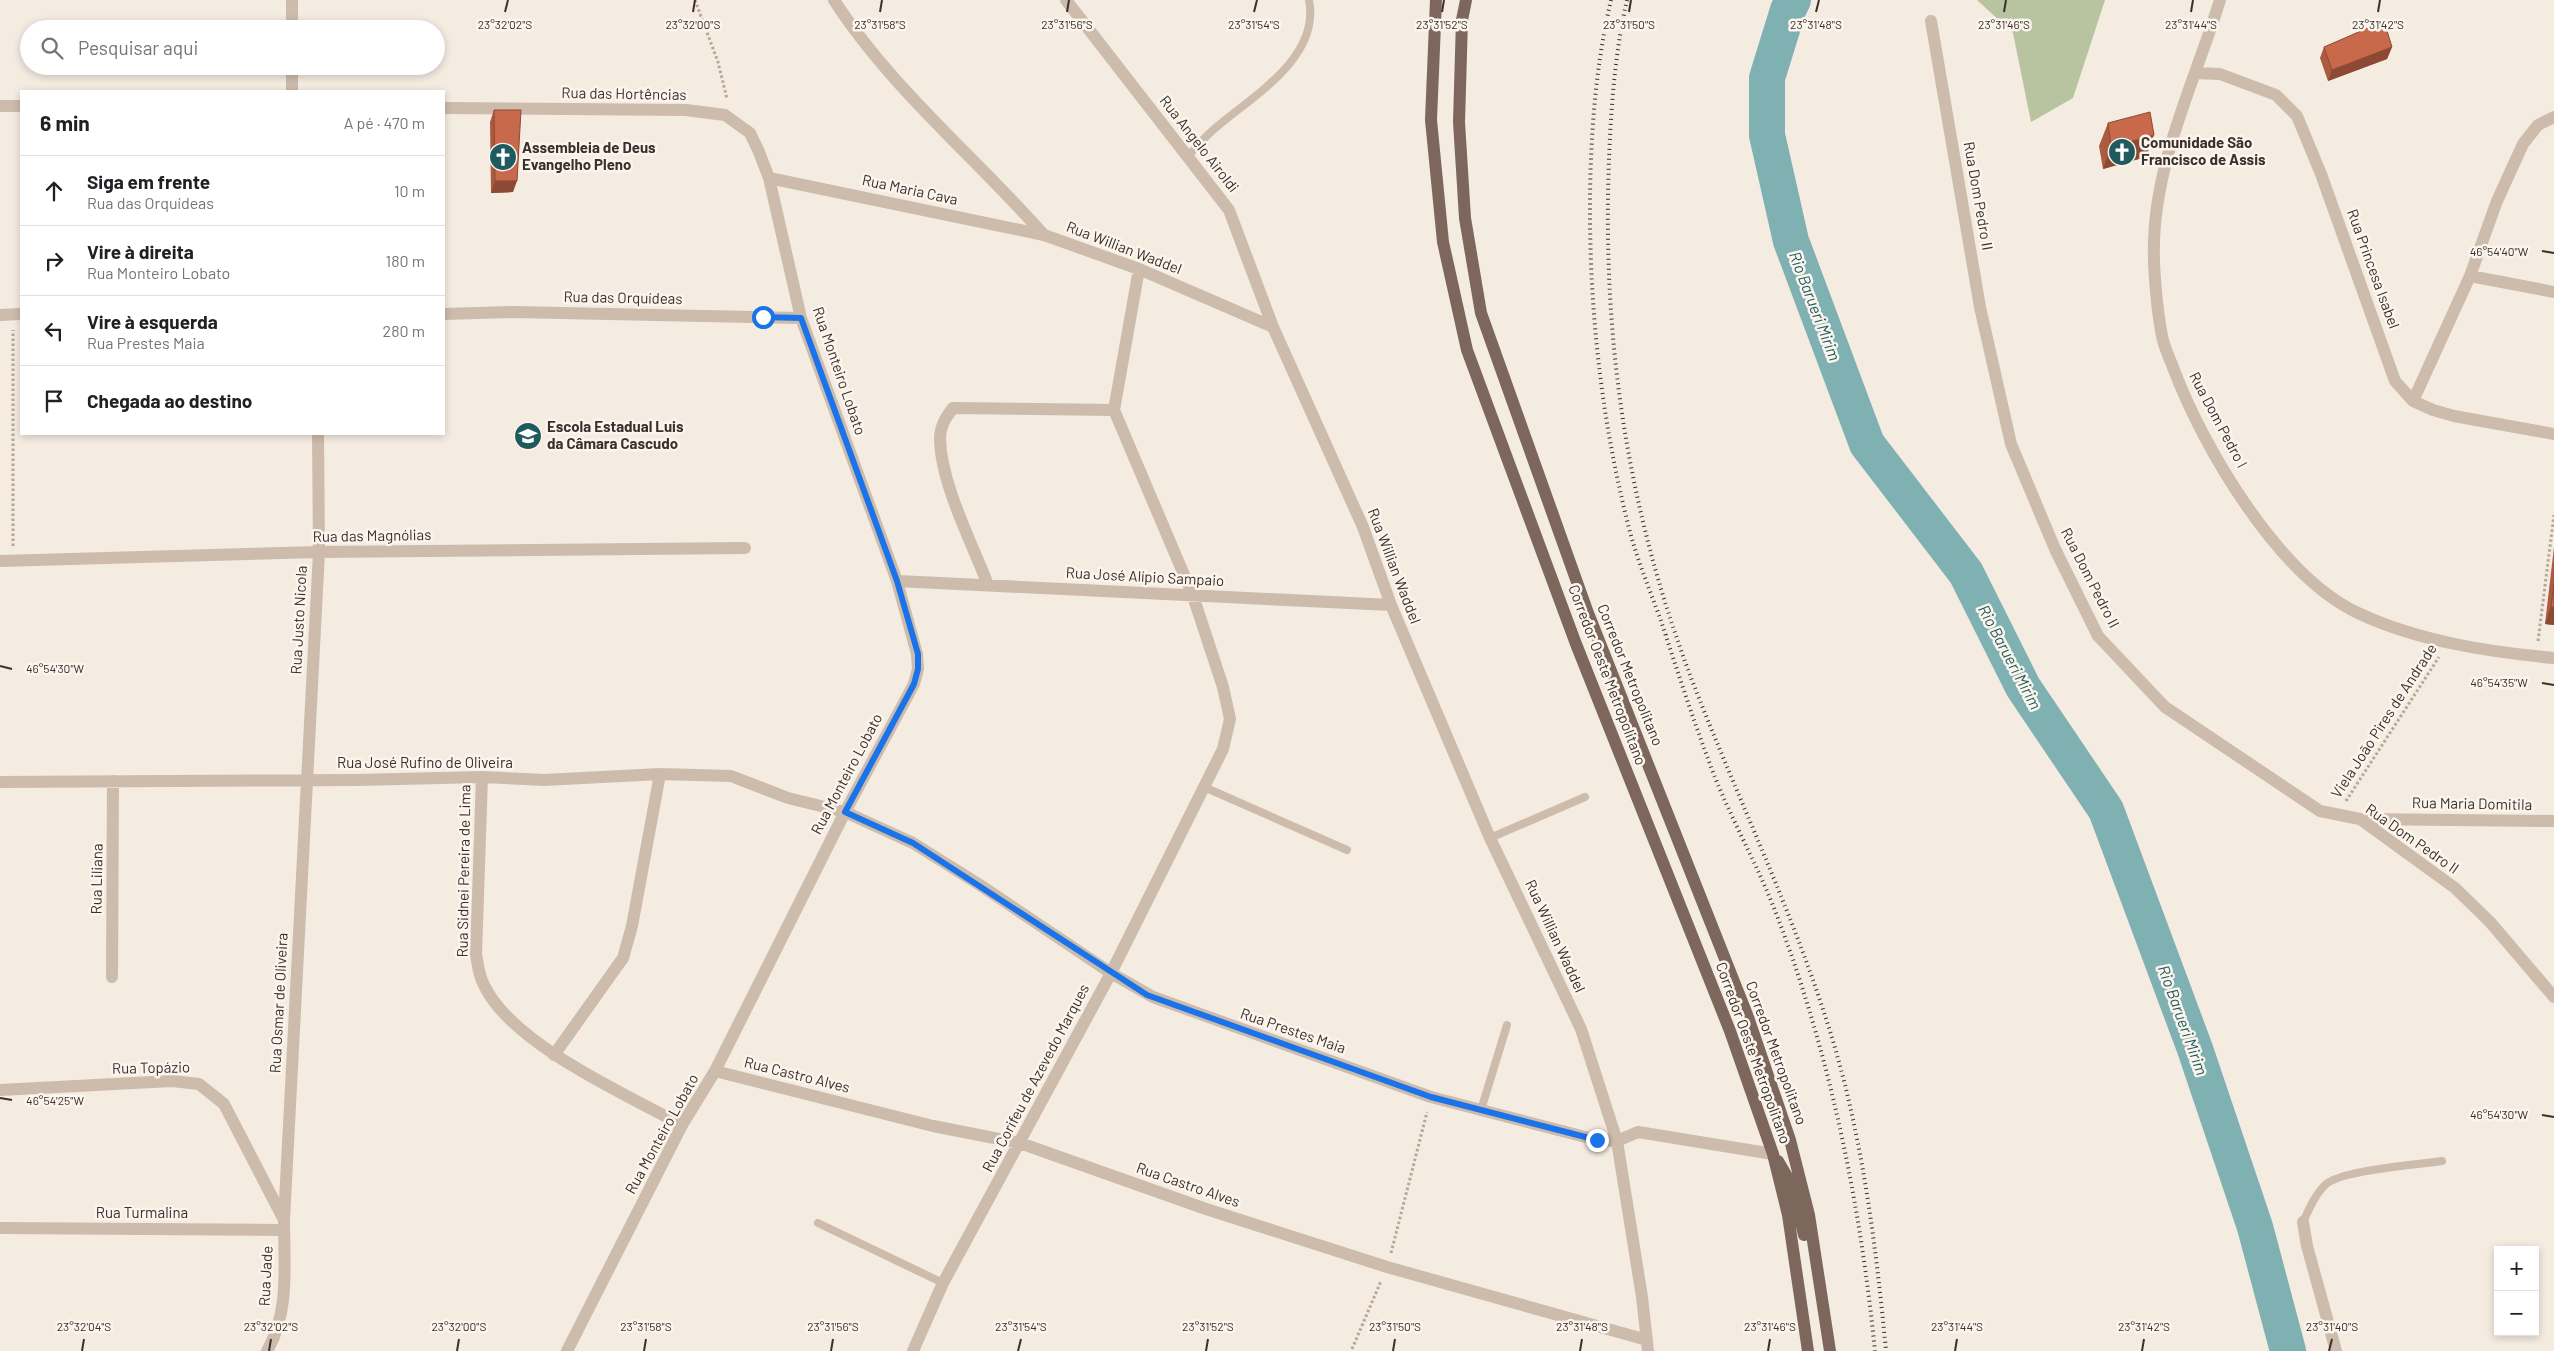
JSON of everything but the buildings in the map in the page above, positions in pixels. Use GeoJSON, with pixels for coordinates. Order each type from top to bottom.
{"type":"FeatureCollection","features":[{"type":"Feature","properties":{"kind":"main road","name":"Corredor Oeste Metropolitano"},"geometry":{"type":"LineString","coordinates":[[1436,0],[1430,120],[1443,242],[1467,350],[1576,644],[1730,1031],[1773,1154],[1788,1215],[1808,1351]]}},
{"type":"Feature","properties":{"kind":"main road","name":"Corredor Metropolitano"},"geometry":{"type":"LineString","coordinates":[[1466,0],[1462,20],[1460,122],[1465,218],[1481,313],[1588,613],[1748,1017],[1790,1140],[1808,1215],[1830,1351]]}},
{"type":"Feature","properties":{"kind":"main road"},"geometry":{"type":"LineString","coordinates":[[1773,1154],[1792,1185],[1810,1267],[1821,1290]]}},
{"type":"Feature","properties":{"kind":"street"},"geometry":{"type":"LineString","coordinates":[[292,0],[292,20]]}},
{"type":"Feature","properties":{"kind":"street","name":"Rua Willian Waddel"},"geometry":{"type":"LineString","coordinates":[[834,0],[860,38],[940,126],[1010,196],[1044,235],[1139,269],[1273,327],[1363,527],[1391,605],[1490,838],[1581,1029],[1617,1141],[1629,1209],[1648,1345]]}},
{"type":"Feature","properties":{"kind":"street","name":"Rua Angelo Airoldi"},"geometry":{"type":"LineString","coordinates":[[1066,0],[1229,210],[1273,327]]}},
{"type":"Feature","properties":{"kind":"street","name":"Rua Dom Pedro I"},"geometry":{"type":"LineString","coordinates":[[2220,0],[2166,160],[2157,200],[2154,243],[2162,337],[2184,397],[2222,467],[2260,526],[2311,582],[2356,612],[2401,629],[2449,642],[2554,658]]}},
{"type":"Feature","properties":{"kind":"street","name":"Rua Dom Pedro II"},"geometry":{"type":"LineString","coordinates":[[1931,21],[1980,307],[2011,444],[2055,549],[2098,636],[2165,707],[2320,812],[2339,813],[2360,819],[2455,888],[2490,922],[2554,997]]}},
{"type":"Feature","properties":{"kind":"street","name":"Rua Princesa Isabel"},"geometry":{"type":"LineString","coordinates":[[2195,73],[2220,74],[2276,95],[2297,116],[2321,174],[2396,382],[2412,401]]}},
{"type":"Feature","properties":{"kind":"street"},"geometry":{"type":"LineString","coordinates":[[292,75],[292,90]]}},
{"type":"Feature","properties":{"kind":"street"},"geometry":{"type":"LineString","coordinates":[[0,106],[20,106]]}},
{"type":"Feature","properties":{"kind":"street","name":"Rua das Hortências"},"geometry":{"type":"LineString","coordinates":[[445,108],[686,110],[725,115],[750,133],[769,178]]}},
{"type":"Feature","properties":{"kind":"street"},"geometry":{"type":"LineString","coordinates":[[2554,117],[2538,125],[2523,144],[2497,201],[2470,276],[2412,401],[2454,416],[2554,434]]}},
{"type":"Feature","properties":{"kind":"street","name":"Rua Maria Cava"},"geometry":{"type":"LineString","coordinates":[[769,178],[1044,235]]}},
{"type":"Feature","properties":{"kind":"street","name":"Rua Monteiro Lobato"},"geometry":{"type":"LineString","coordinates":[[567,1351],[682,1125],[715,1071],[845,812],[914,684],[918,669],[918,654],[897,581],[801,318],[769,178]]}},
{"type":"Feature","properties":{"kind":"street"},"geometry":{"type":"LineString","coordinates":[[988,585],[946,476],[940,438],[944,419],[953,408],[1114,410],[1139,269]]}},
{"type":"Feature","properties":{"kind":"street"},"geometry":{"type":"LineString","coordinates":[[2470,276],[2554,292]]}},
{"type":"Feature","properties":{"kind":"street","name":"Rua das Orquídeas"},"geometry":{"type":"LineString","coordinates":[[445,314],[513,312],[801,318]]}},
{"type":"Feature","properties":{"kind":"street","name":"Rua Corifeu de Azevedo Marques"},"geometry":{"type":"LineString","coordinates":[[913,1351],[943,1283],[1020,1143],[1065,1054],[1111,973],[1223,749],[1230,719],[1223,687],[1193,596],[1114,410]]}},
{"type":"Feature","properties":{"kind":"street","name":"Rua Justo Nicola"},"geometry":{"type":"LineString","coordinates":[[307,779],[319,552],[318,435]]}},
{"type":"Feature","properties":{"kind":"street","name":"Rua das Magnólias"},"geometry":{"type":"LineString","coordinates":[[6,561],[319,552],[745,548]]}},
{"type":"Feature","properties":{"kind":"street","name":"Rua José Alípio Sampaio"},"geometry":{"type":"LineString","coordinates":[[897,581],[1391,605]]}},
{"type":"Feature","properties":{"kind":"street"},"geometry":{"type":"LineString","coordinates":[[554,1055],[623,958],[632,926],[660,774]]}},
{"type":"Feature","properties":{"kind":"street","name":"Rua José Rufino de Oliveira"},"geometry":{"type":"LineString","coordinates":[[0,782],[357,780],[482,777],[544,780],[660,774],[731,776],[788,798],[845,812]]}},
{"type":"Feature","properties":{"kind":"street","name":"Rua Sidnei Pereira de Lima"},"geometry":{"type":"LineString","coordinates":[[482,777],[476,954],[478,972],[485,987],[505,1015],[554,1055],[682,1125]]}},
{"type":"Feature","properties":{"kind":"street","name":"Rua Osmar de Oliveira"},"geometry":{"type":"LineString","coordinates":[[284,1225],[307,779]]}},
{"type":"Feature","properties":{"kind":"street","name":"Rua Liliana"},"geometry":{"type":"LineString","coordinates":[[112,977],[113,781]]}},
{"type":"Feature","properties":{"kind":"street","name":"Rua Prestes Maia"},"geometry":{"type":"LineString","coordinates":[[845,812],[913,843],[980,885],[1111,973],[1147,995],[1184,1010],[1431,1097],[1597,1140],[1617,1141],[1638,1132],[1773,1154]]}},
{"type":"Feature","properties":{"kind":"street","name":"Rua Maria Domitila"},"geometry":{"type":"LineString","coordinates":[[2360,819],[2554,821]]}},
{"type":"Feature","properties":{"kind":"street","name":"Rua Castro Alves"},"geometry":{"type":"LineString","coordinates":[[715,1071],[933,1126],[1020,1143],[1206,1209],[1387,1267],[1648,1345]]}},
{"type":"Feature","properties":{"kind":"street","name":"Rua Topázio"},"geometry":{"type":"LineString","coordinates":[[0,1090],[172,1081],[199,1084],[224,1104],[284,1225]]}},
{"type":"Feature","properties":{"kind":"street"},"geometry":{"type":"LineString","coordinates":[[2303,1222],[2307,1246],[2336,1351]]}},
{"type":"Feature","properties":{"kind":"street","name":"Rua Turmalina"},"geometry":{"type":"LineString","coordinates":[[0,1228],[284,1225]]}},
{"type":"Feature","properties":{"kind":"street","name":"Rua Jade"},"geometry":{"type":"LineString","coordinates":[[267,1351],[278,1329],[285,1293],[284,1225]]}},
{"type":"Feature","properties":{"kind":"lane"},"geometry":{"type":"LineString","coordinates":[[1188,156],[1210,132],[1279,77],[1306,39],[1310,7],[1309,0]]}},
{"type":"Feature","properties":{"kind":"lane"},"geometry":{"type":"LineString","coordinates":[[1204,787],[1347,850]]}},
{"type":"Feature","properties":{"kind":"lane"},"geometry":{"type":"LineString","coordinates":[[1490,838],[1585,797]]}},
{"type":"Feature","properties":{"kind":"lane"},"geometry":{"type":"LineString","coordinates":[[1481,1110],[1507,1025]]}},
{"type":"Feature","properties":{"kind":"lane"},"geometry":{"type":"LineString","coordinates":[[2303,1222],[2312,1202],[2326,1184],[2350,1174],[2442,1161]]}},
{"type":"Feature","properties":{"kind":"lane"},"geometry":{"type":"LineString","coordinates":[[818,1223],[943,1283]]}},
{"type":"Feature","properties":{"kind":"path"},"geometry":{"type":"LineString","coordinates":[[695,0],[718,62],[728,103],[725,115]]}},
{"type":"Feature","properties":{"kind":"path"},"geometry":{"type":"LineString","coordinates":[[6,561],[11,314]]}},
{"type":"Feature","properties":{"kind":"path"},"geometry":{"type":"LineString","coordinates":[[2536,656],[2554,515]]}},
{"type":"Feature","properties":{"kind":"path","name":"Viela João Pires de Andrade"},"geometry":{"type":"LineString","coordinates":[[2339,813],[2449,642]]}},
{"type":"Feature","properties":{"kind":"path"},"geometry":{"type":"LineString","coordinates":[[1352,1349],[1387,1267],[1431,1097]]}},
{"type":"Feature","properties":{"kind":"green space"},"geometry":{"type":"Polygon","coordinates":[[[1977,0],[2105,0],[2073,98],[2031,122],[2013,33],[1977,0]]]}},
{"type":"Feature","properties":{"kind":"waterway","name":"Rio Barueri Mirim"},"geometry":{"type":"LineString","coordinates":[[1793,0],[1788,10],[1767,78],[1767,135],[1791,241],[1867,444],[1966,573],[2023,687],[2106,810],[2195,1049],[2255,1227],[2288,1351]]}},
{"type":"Feature","properties":{"kind":"railway"},"geometry":{"type":"LineString","coordinates":[[1611,0],[1595,97],[1590,237],[1599,363],[1604,404],[1619,487],[1632,540],[1698,731],[1718,785],[1774,908],[1794,961],[1811,1016],[1840,1126],[1851,1182],[1861,1238],[1875,1351]]}},
{"type":"Feature","properties":{"kind":"railway"},"geometry":{"type":"LineString","coordinates":[[1627,0],[1619,39],[1612,100],[1608,227],[1615,357],[1623,422],[1635,485],[1650,549],[1668,612],[1690,675],[1801,948],[1833,1041],[1853,1117],[1867,1194],[1878,1272],[1886,1351]]}},
{"type":"Feature","properties":{"kind":"place","name":"Comunidade São Francisco de Assis"},"geometry":{"type":"Point","coordinates":[2122,152]}},
{"type":"Feature","properties":{"kind":"place","name":"Assembleia de Deus Evangelho Pleno"},"geometry":{"type":"Point","coordinates":[503,157]}},
{"type":"Feature","properties":{"kind":"place","name":"Escola Estadual Luis da Câmara Cascudo"},"geometry":{"type":"Point","coordinates":[528,436]}},
{"type":"Feature","properties":{"kind":"route"},"geometry":{"type":"LineString","coordinates":[[763,317],[801,318],[897,581],[918,654],[918,669],[914,684],[845,812],[913,843],[1147,995],[1431,1097],[1597,1140]]}}]}
